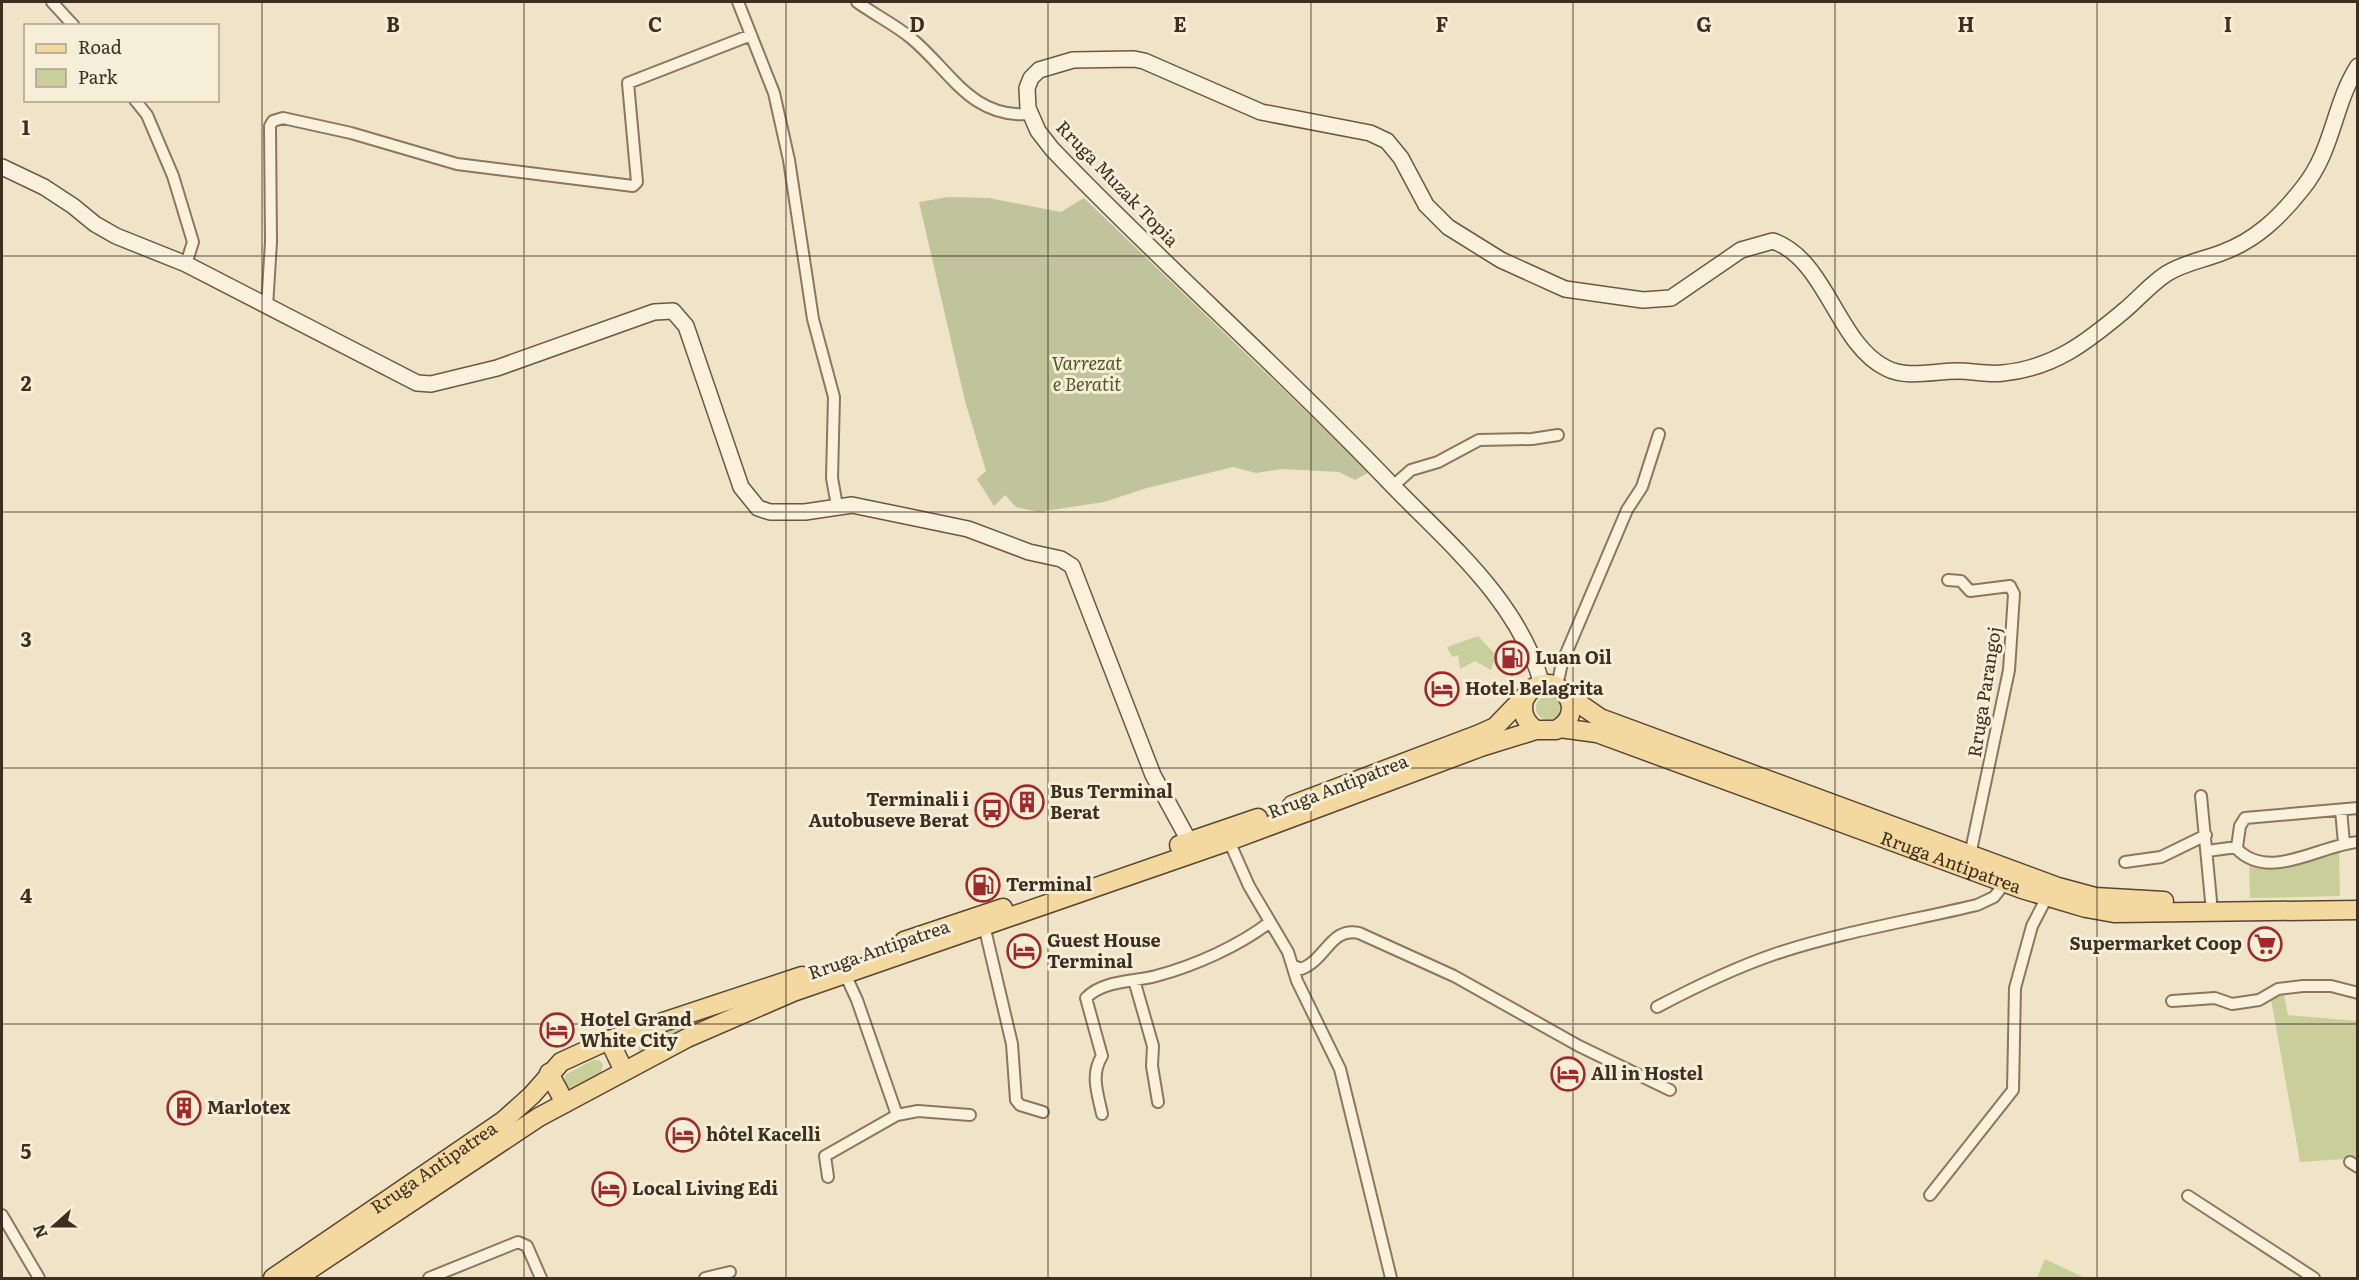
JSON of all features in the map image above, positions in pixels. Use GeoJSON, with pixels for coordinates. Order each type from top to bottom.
{"type":"FeatureCollection","features":[{"type":"Feature","properties":{"kind":"main road","name":"Rruga Antipatrea"},"geometry":{"type":"LineString","coordinates":[[1193,847],[1229,842],[1495,727],[1533,688],[1556,689],[1600,718],[1968,862],[2005,883],[2047,897],[2114,913],[2358,910]]}},
{"type":"Feature","properties":{"kind":"main road"},"geometry":{"type":"LineString","coordinates":[[1556,689],[1571,711],[1568,721],[1560,728]]}},
{"type":"Feature","properties":{"kind":"main road"},"geometry":{"type":"LineString","coordinates":[[1526,695],[1523,715],[1528,724],[1536,730]]}},
{"type":"Feature","properties":{"kind":"main road","name":"Rruga Antipatrea"},"geometry":{"type":"LineString","coordinates":[[273,1278],[502,1121],[532,1095],[561,1062],[609,1040],[791,986],[1193,847],[1272,813],[1536,730],[1546,732],[1560,728],[1597,733],[1968,862],[2095,897],[2124,900],[2211,901],[2358,899]]}},
{"type":"Feature","properties":{"kind":"main road","name":"Rruga Antipatrea"},"geometry":{"type":"LineString","coordinates":[[297,1278],[539,1117],[687,1038],[791,986],[845,974],[983,921]]}},
{"type":"Feature","properties":{"kind":"main road"},"geometry":{"type":"LineString","coordinates":[[609,1040],[624,1071]]}},
{"type":"Feature","properties":{"kind":"main road"},"geometry":{"type":"LineString","coordinates":[[549,1073],[565,1103]]}},
{"type":"Feature","properties":{"kind":"street"},"geometry":{"type":"LineString","coordinates":[[52,2],[72,24]]}},
{"type":"Feature","properties":{"kind":"street"},"geometry":{"type":"LineString","coordinates":[[738,2],[778,107],[789,160],[813,320],[833,391],[832,478],[837,506]]}},
{"type":"Feature","properties":{"kind":"street"},"geometry":{"type":"LineString","coordinates":[[857,2],[912,39],[963,92],[993,111],[1018,115],[1030,114]]}},
{"type":"Feature","properties":{"kind":"street"},"geometry":{"type":"LineString","coordinates":[[267,307],[271,242],[270,126],[273,121],[283,118],[340,130],[458,164],[633,186],[637,182],[628,83],[751,35]]}},
{"type":"Feature","properties":{"kind":"street","name":"Rruga Muzak Topia"},"geometry":{"type":"LineString","coordinates":[[1556,689],[1473,566],[1341,431],[1087,185],[1038,131],[1026,100],[1031,78],[1039,70],[1073,60],[1114,58],[1144,61],[1261,112],[1370,133],[1387,141],[1401,158],[1426,205],[1448,227],[1501,260],[1565,289],[1643,300],[1671,298],[1734,254],[1753,245],[1773,241],[1788,248],[1811,272],[1872,360],[1887,369],[1902,374],[1958,371],[2002,373],[2040,367],[2086,344],[2166,274],[2189,263],[2234,248],[2254,237],[2279,217],[2314,175],[2326,151],[2344,95],[2358,66]]}},
{"type":"Feature","properties":{"kind":"street"},"geometry":{"type":"LineString","coordinates":[[137,102],[147,115],[173,176],[193,242],[186,264]]}},
{"type":"Feature","properties":{"kind":"street"},"geometry":{"type":"LineString","coordinates":[[2,167],[45,187],[95,224],[116,236],[186,264],[417,383],[431,384],[497,368],[654,312],[673,311],[686,326],[741,488],[758,508],[779,512],[805,512],[852,505],[968,529],[1029,552],[1061,560],[1072,566],[1153,775],[1193,847]]}},
{"type":"Feature","properties":{"kind":"street"},"geometry":{"type":"LineString","coordinates":[[1556,689],[1562,663],[1627,510],[1642,487],[1659,434]]}},
{"type":"Feature","properties":{"kind":"street"},"geometry":{"type":"LineString","coordinates":[[1393,486],[1412,470],[1438,462],[1479,440],[1532,439],[1558,435]]}},
{"type":"Feature","properties":{"kind":"street","name":"Rruga Parangoj"},"geometry":{"type":"LineString","coordinates":[[1948,580],[1961,581],[1970,591],[2010,586],[2014,594],[2009,670],[1968,862]]}},
{"type":"Feature","properties":{"kind":"street"},"geometry":{"type":"LineString","coordinates":[[2201,796],[2211,901]]}},
{"type":"Feature","properties":{"kind":"street"},"geometry":{"type":"LineString","coordinates":[[2236,848],[2239,844],[2240,826],[2245,818],[2358,808]]}},
{"type":"Feature","properties":{"kind":"street"},"geometry":{"type":"LineString","coordinates":[[2341,810],[2344,843]]}},
{"type":"Feature","properties":{"kind":"street"},"geometry":{"type":"LineString","coordinates":[[2125,862],[2162,857],[2206,835]]}},
{"type":"Feature","properties":{"kind":"street"},"geometry":{"type":"LineString","coordinates":[[1229,842],[1249,886],[1294,966],[1297,981],[1340,1069],[1390,1278]]}},
{"type":"Feature","properties":{"kind":"street"},"geometry":{"type":"LineString","coordinates":[[2236,848],[2245,858],[2255,861],[2306,858],[2344,843],[2358,842]]}},
{"type":"Feature","properties":{"kind":"street"},"geometry":{"type":"LineString","coordinates":[[2207,851],[2236,848]]}},
{"type":"Feature","properties":{"kind":"street"},"geometry":{"type":"LineString","coordinates":[[1657,1007],[1705,983],[1774,955],[1839,936],[1977,905],[1994,897],[2005,883]]}},
{"type":"Feature","properties":{"kind":"street"},"geometry":{"type":"LineString","coordinates":[[1930,1195],[2013,1090],[2015,988],[2032,926],[2047,897]]}},
{"type":"Feature","properties":{"kind":"street"},"geometry":{"type":"LineString","coordinates":[[983,921],[1012,1044],[1016,1100],[1020,1105],[1043,1112]]}},
{"type":"Feature","properties":{"kind":"street"},"geometry":{"type":"LineString","coordinates":[[1102,1114],[1095,1069],[1102,1056],[1086,998],[1103,988],[1181,968],[1248,937],[1270,922]]}},
{"type":"Feature","properties":{"kind":"street"},"geometry":{"type":"LineString","coordinates":[[1294,966],[1302,969],[1318,960],[1335,938],[1342,934],[1350,931],[1359,933],[1454,976],[1579,1046],[1670,1090]]}},
{"type":"Feature","properties":{"kind":"street"},"geometry":{"type":"LineString","coordinates":[[845,974],[857,1000],[897,1115]]}},
{"type":"Feature","properties":{"kind":"street"},"geometry":{"type":"LineString","coordinates":[[1134,980],[1152,1046],[1152,1066],[1158,1102]]}},
{"type":"Feature","properties":{"kind":"street"},"geometry":{"type":"LineString","coordinates":[[2172,1001],[2215,998],[2232,1004],[2259,1000],[2278,989],[2303,986],[2331,986],[2358,993]]}},
{"type":"Feature","properties":{"kind":"street"},"geometry":{"type":"LineString","coordinates":[[828,1177],[825,1156],[897,1115],[918,1111],[970,1115]]}},
{"type":"Feature","properties":{"kind":"street"},"geometry":{"type":"LineString","coordinates":[[2188,1196],[2314,1278]]}},
{"type":"Feature","properties":{"kind":"street"},"geometry":{"type":"LineString","coordinates":[[2,1215],[39,1278]]}},
{"type":"Feature","properties":{"kind":"street"},"geometry":{"type":"LineString","coordinates":[[429,1278],[518,1242],[527,1246],[541,1278]]}},
{"type":"Feature","properties":{"kind":"street"},"geometry":{"type":"LineString","coordinates":[[705,1278],[730,1272]]}},
{"type":"Feature","properties":{"kind":"green space","name":"Varrezat e Beratit"},"geometry":{"type":"Polygon","coordinates":[[[948,197],[989,198],[1061,212],[1084,198],[1369,472],[1355,480],[1339,472],[1282,469],[1256,473],[1233,467],[1147,488],[1104,502],[1038,512],[1016,507],[1005,495],[994,506],[977,479],[986,471],[965,401],[919,202],[948,197]]]}},
{"type":"Feature","properties":{"kind":"green space"},"geometry":{"type":"Polygon","coordinates":[[[1478,636],[1496,655],[1491,670],[1475,661],[1460,669],[1458,655],[1452,657],[1447,647],[1478,636]]]}},
{"type":"Feature","properties":{"kind":"green space"},"geometry":{"type":"Polygon","coordinates":[[[1548,696],[1556,700],[1560,708],[1556,716],[1548,720],[1540,716],[1536,708],[1540,700],[1548,696]]]}},
{"type":"Feature","properties":{"kind":"green space"},"geometry":{"type":"Polygon","coordinates":[[[2339,847],[2340,896],[2250,898],[2249,863],[2339,847]]]}},
{"type":"Feature","properties":{"kind":"green space"},"geometry":{"type":"Polygon","coordinates":[[[2284,995],[2288,1015],[2357,1021],[2357,1158],[2300,1162],[2271,999],[2284,995]]]}},
{"type":"Feature","properties":{"kind":"green space"},"geometry":{"type":"Polygon","coordinates":[[[680,1025],[684,1026],[685,1031],[643,1053],[639,1051],[638,1047],[641,1042],[680,1025]]]}},
{"type":"Feature","properties":{"kind":"green space"},"geometry":{"type":"Polygon","coordinates":[[[593,1060],[599,1060],[603,1064],[601,1073],[572,1089],[565,1086],[565,1075],[593,1060]]]}},
{"type":"Feature","properties":{"kind":"green space"},"geometry":{"type":"Polygon","coordinates":[[[2045,1259],[2085,1278],[2037,1278],[2045,1259]]]}},
{"type":"Feature","properties":{"kind":"place","name":"Luan Oil"},"geometry":{"type":"Point","coordinates":[1512,658]}},
{"type":"Feature","properties":{"kind":"place","name":"Hotel Belagrita"},"geometry":{"type":"Point","coordinates":[1442,689]}},
{"type":"Feature","properties":{"kind":"place","name":"Bus Terminal Berat"},"geometry":{"type":"Point","coordinates":[1027,802]}},
{"type":"Feature","properties":{"kind":"place","name":"Terminali i Autobuseve Berat"},"geometry":{"type":"Point","coordinates":[992,810]}},
{"type":"Feature","properties":{"kind":"place","name":"Terminal"},"geometry":{"type":"Point","coordinates":[983,885]}},
{"type":"Feature","properties":{"kind":"place","name":"Supermarket Coop"},"geometry":{"type":"Point","coordinates":[2265,944]}},
{"type":"Feature","properties":{"kind":"place","name":"Guest House Terminal"},"geometry":{"type":"Point","coordinates":[1024,951]}},
{"type":"Feature","properties":{"kind":"place","name":"Hotel Grand White City"},"geometry":{"type":"Point","coordinates":[557,1030]}},
{"type":"Feature","properties":{"kind":"place","name":"All in Hostel"},"geometry":{"type":"Point","coordinates":[1568,1074]}},
{"type":"Feature","properties":{"kind":"place","name":"Marlotex"},"geometry":{"type":"Point","coordinates":[184,1108]}},
{"type":"Feature","properties":{"kind":"place","name":"hôtel Kacelli"},"geometry":{"type":"Point","coordinates":[683,1135]}},
{"type":"Feature","properties":{"kind":"place","name":"Local Living Edi"},"geometry":{"type":"Point","coordinates":[609,1189]}}]}
